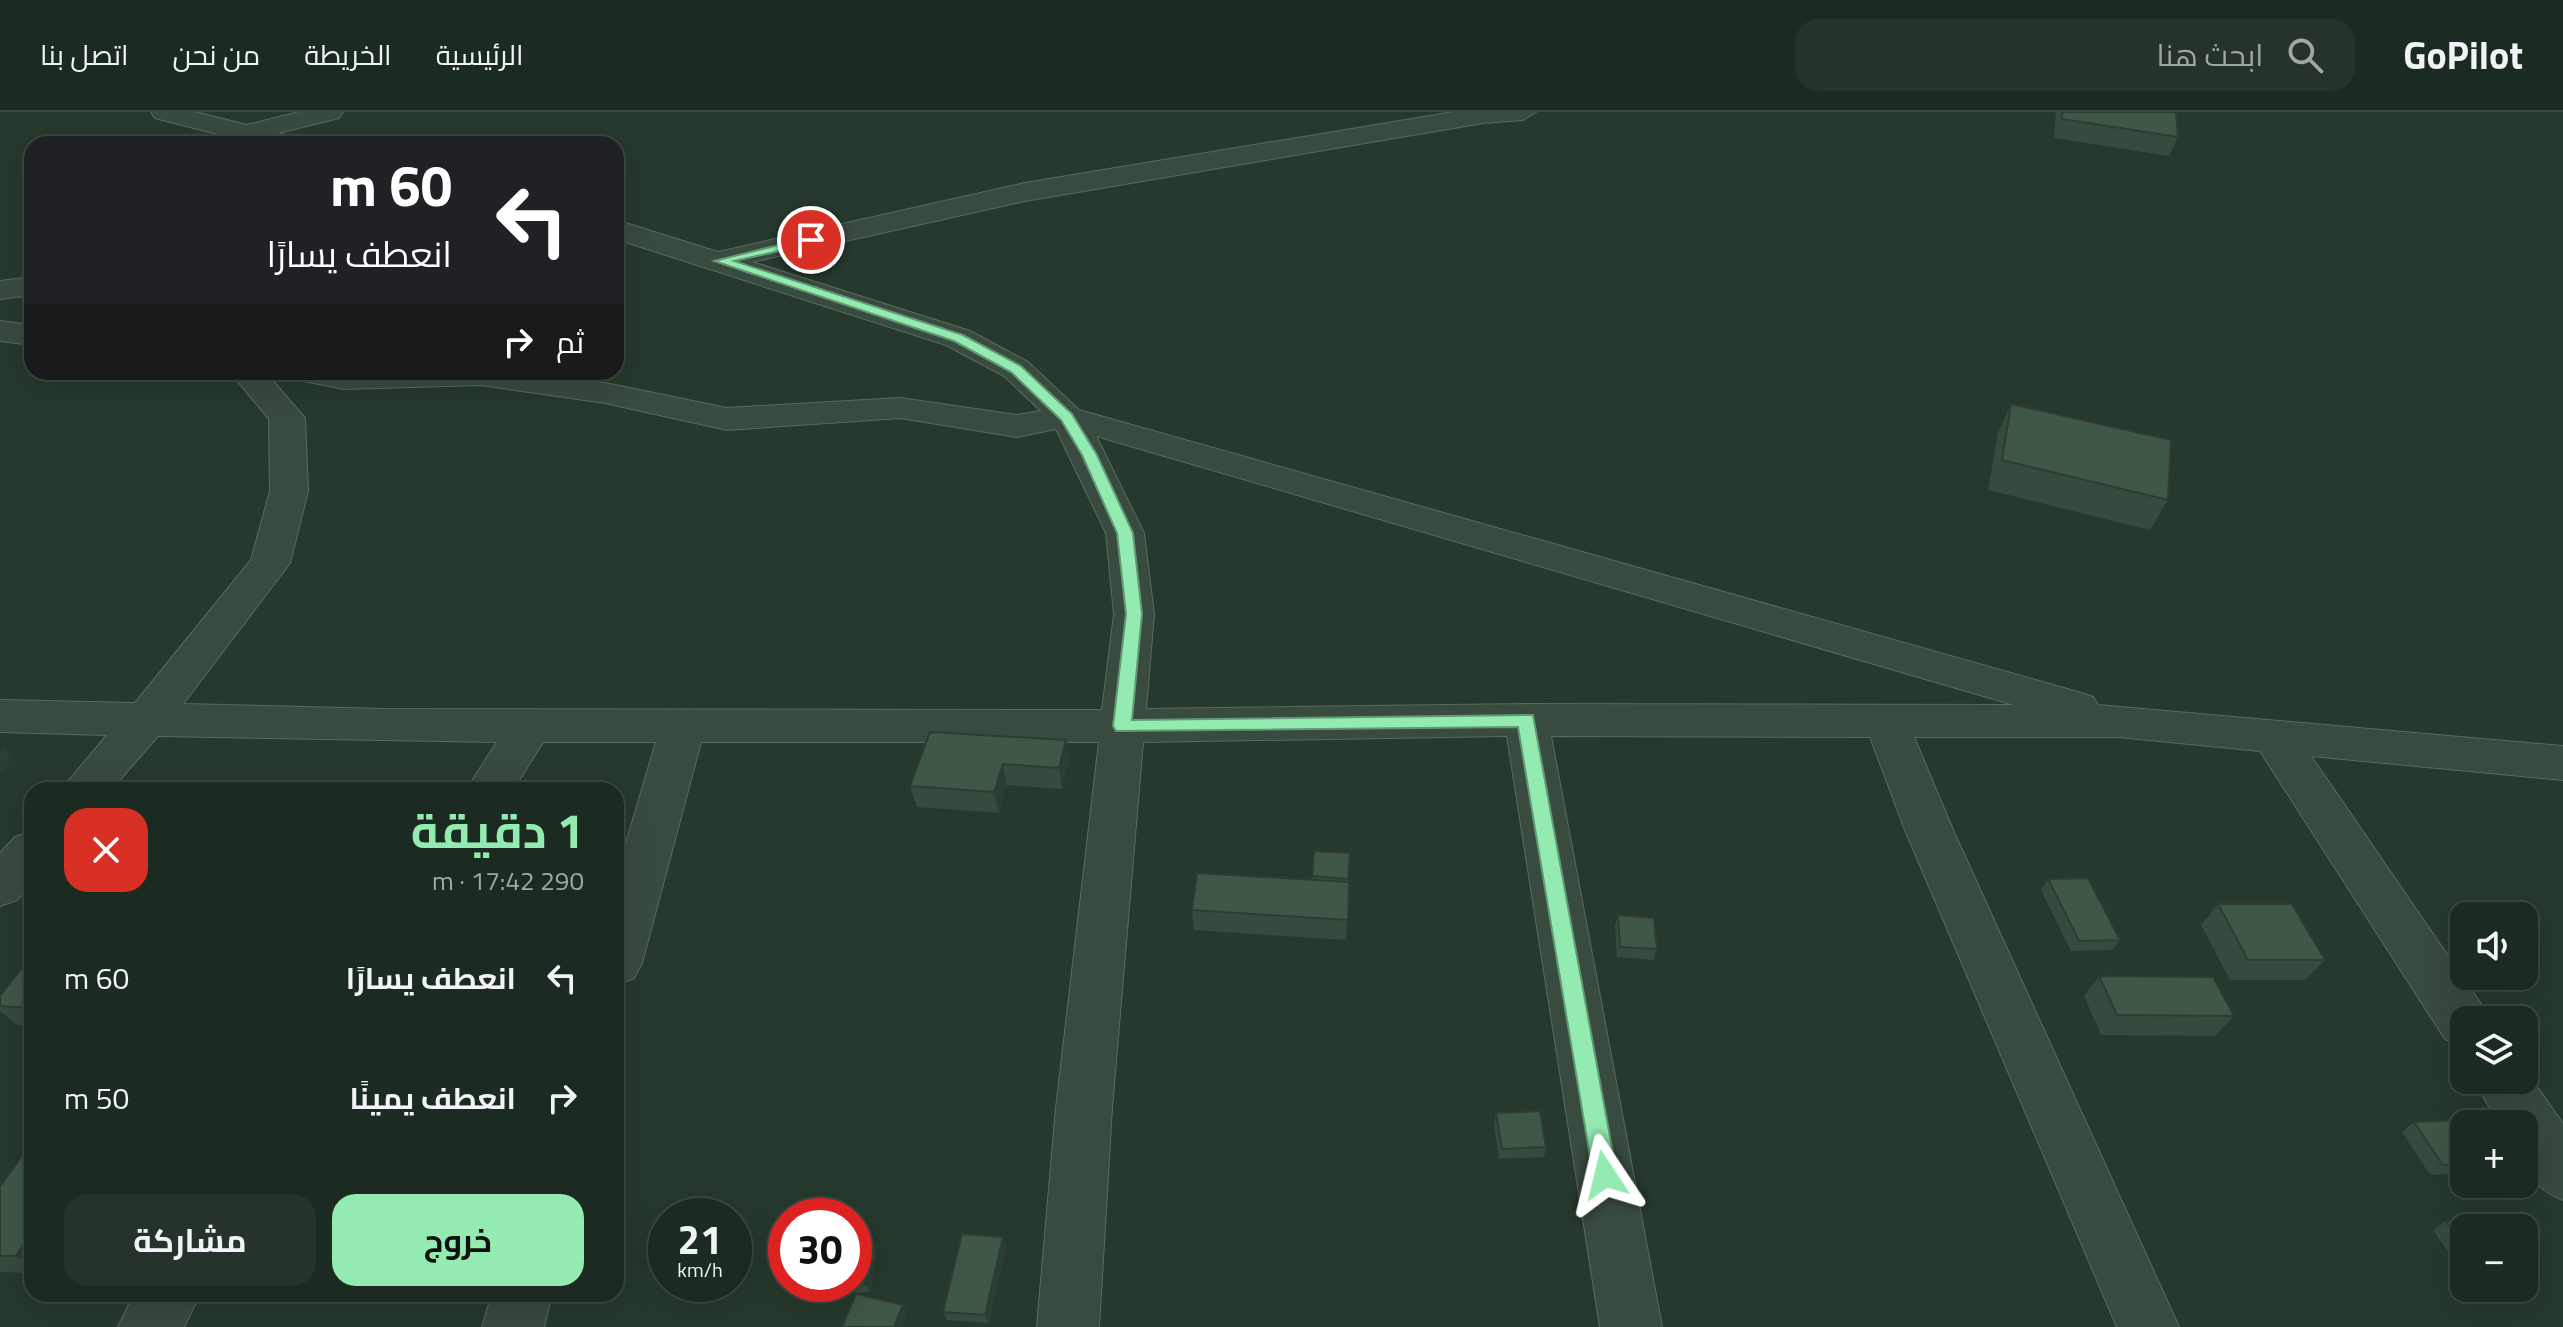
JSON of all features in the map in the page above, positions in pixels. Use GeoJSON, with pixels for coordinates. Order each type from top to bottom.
{"type":"FeatureCollection","features":[{"type":"Feature","properties":{"kind":"street"},"geometry":{"type":"LineString","coordinates":[[164,112],[259,136]]}},
{"type":"Feature","properties":{"kind":"street"},"geometry":{"type":"LineString","coordinates":[[248,133],[330,112]]}},
{"type":"Feature","properties":{"kind":"street"},"geometry":{"type":"LineString","coordinates":[[720,261],[1025,192],[1483,115],[1523,112]]}},
{"type":"Feature","properties":{"kind":"street"},"geometry":{"type":"LineString","coordinates":[[624,231],[958,338],[1016,369],[1067,417],[1089,455],[1125,533],[1134,614],[1084,1108],[1068,1327]]}},
{"type":"Feature","properties":{"kind":"street"},"geometry":{"type":"LineString","coordinates":[[624,239],[662,241]]}},
{"type":"Feature","properties":{"kind":"street"},"geometry":{"type":"LineString","coordinates":[[0,290],[24,287]]}},
{"type":"Feature","properties":{"kind":"street"},"geometry":{"type":"LineString","coordinates":[[0,331],[24,334]]}},
{"type":"Feature","properties":{"kind":"street"},"geometry":{"type":"LineString","coordinates":[[91,782],[147,719],[270,563],[289,491],[287,418],[254,380]]}},
{"type":"Feature","properties":{"kind":"street"},"geometry":{"type":"LineString","coordinates":[[515,380],[605,393],[727,419],[900,408],[1017,426],[1067,417],[1972,674],[2119,721]]}},
{"type":"Feature","properties":{"kind":"street"},"geometry":{"type":"LineString","coordinates":[[0,716],[683,726],[1123,726],[1526,720],[2119,721],[2563,763]]}},
{"type":"Feature","properties":{"kind":"street"},"geometry":{"type":"LineString","coordinates":[[1526,720],[1631,1327]]}},
{"type":"Feature","properties":{"kind":"street"},"geometry":{"type":"LineString","coordinates":[[1886,722],[1929,830],[2148,1327]]}},
{"type":"Feature","properties":{"kind":"street"},"geometry":{"type":"LineString","coordinates":[[494,782],[531,725]]}},
{"type":"Feature","properties":{"kind":"street"},"geometry":{"type":"LineString","coordinates":[[624,935],[683,726]]}},
{"type":"Feature","properties":{"kind":"street"},"geometry":{"type":"LineString","coordinates":[[2274,736],[2453,1006]]}},
{"type":"Feature","properties":{"kind":"street"},"geometry":{"type":"LineString","coordinates":[[0,886],[24,859]]}},
{"type":"Feature","properties":{"kind":"street"},"geometry":{"type":"LineString","coordinates":[[2510,1094],[2563,1173]]}},
{"type":"Feature","properties":{"kind":"street"},"geometry":{"type":"LineString","coordinates":[[149,1327],[165,1302]]}},
{"type":"Feature","properties":{"kind":"street"},"geometry":{"type":"LineString","coordinates":[[513,1327],[520,1302]]}},
{"type":"Feature","properties":{"kind":"building"},"geometry":{"type":"Polygon","coordinates":[[[2062,112],[2176,112],[2178,137],[2062,119],[2062,112]]]}},
{"type":"Feature","properties":{"kind":"building"},"geometry":{"type":"Polygon","coordinates":[[[2011,404],[2171,440],[2168,500],[2002,460],[2011,404]]]}},
{"type":"Feature","properties":{"kind":"building"},"geometry":{"type":"Polygon","coordinates":[[[930,732],[1066,740],[1059,768],[1003,764],[994,792],[910,786],[930,732]]]}},
{"type":"Feature","properties":{"kind":"building"},"geometry":{"type":"Polygon","coordinates":[[[1314,851],[1350,853],[1348,879],[1312,876],[1314,851]]]}},
{"type":"Feature","properties":{"kind":"building"},"geometry":{"type":"Polygon","coordinates":[[[1197,873],[1349,882],[1348,920],[1192,910],[1197,873]]]}},
{"type":"Feature","properties":{"kind":"building"},"geometry":{"type":"Polygon","coordinates":[[[2088,878],[2120,940],[2079,941],[2048,879],[2088,878]]]}},
{"type":"Feature","properties":{"kind":"building"},"geometry":{"type":"Polygon","coordinates":[[[2218,904],[2292,904],[2325,960],[2248,960],[2218,904]]]}},
{"type":"Feature","properties":{"kind":"building"},"geometry":{"type":"Polygon","coordinates":[[[1618,915],[1654,918],[1657,949],[1620,947],[1618,915]]]}},
{"type":"Feature","properties":{"kind":"building"},"geometry":{"type":"Polygon","coordinates":[[[24,966],[24,1008],[0,1006],[0,996],[24,966]]]}},
{"type":"Feature","properties":{"kind":"building"},"geometry":{"type":"Polygon","coordinates":[[[2099,976],[2213,977],[2234,1016],[2117,1015],[2099,976]]]}},
{"type":"Feature","properties":{"kind":"building"},"geometry":{"type":"Polygon","coordinates":[[[1540,1111],[1546,1147],[1502,1149],[1496,1113],[1540,1111]]]}},
{"type":"Feature","properties":{"kind":"building"},"geometry":{"type":"Polygon","coordinates":[[[2450,1120],[2450,1165],[2443,1165],[2414,1122],[2450,1120]]]}},
{"type":"Feature","properties":{"kind":"building"},"geometry":{"type":"Polygon","coordinates":[[[24,1157],[24,1244],[16,1256],[0,1256],[0,1187],[24,1157]]]}},
{"type":"Feature","properties":{"kind":"building"},"geometry":{"type":"Polygon","coordinates":[[[962,1234],[1003,1237],[985,1315],[943,1312],[962,1234]]]}},
{"type":"Feature","properties":{"kind":"building"},"geometry":{"type":"Polygon","coordinates":[[[872,1298],[903,1305],[894,1327],[842,1327],[853,1302],[872,1302],[872,1298]]]}},
{"type":"Feature","properties":{"kind":"route"},"geometry":{"type":"LineString","coordinates":[[811,240],[720,261],[958,338],[1016,369],[1067,417],[1089,455],[1125,533],[1134,614],[1123,726],[1526,720],[1605,1175]]}}]}
